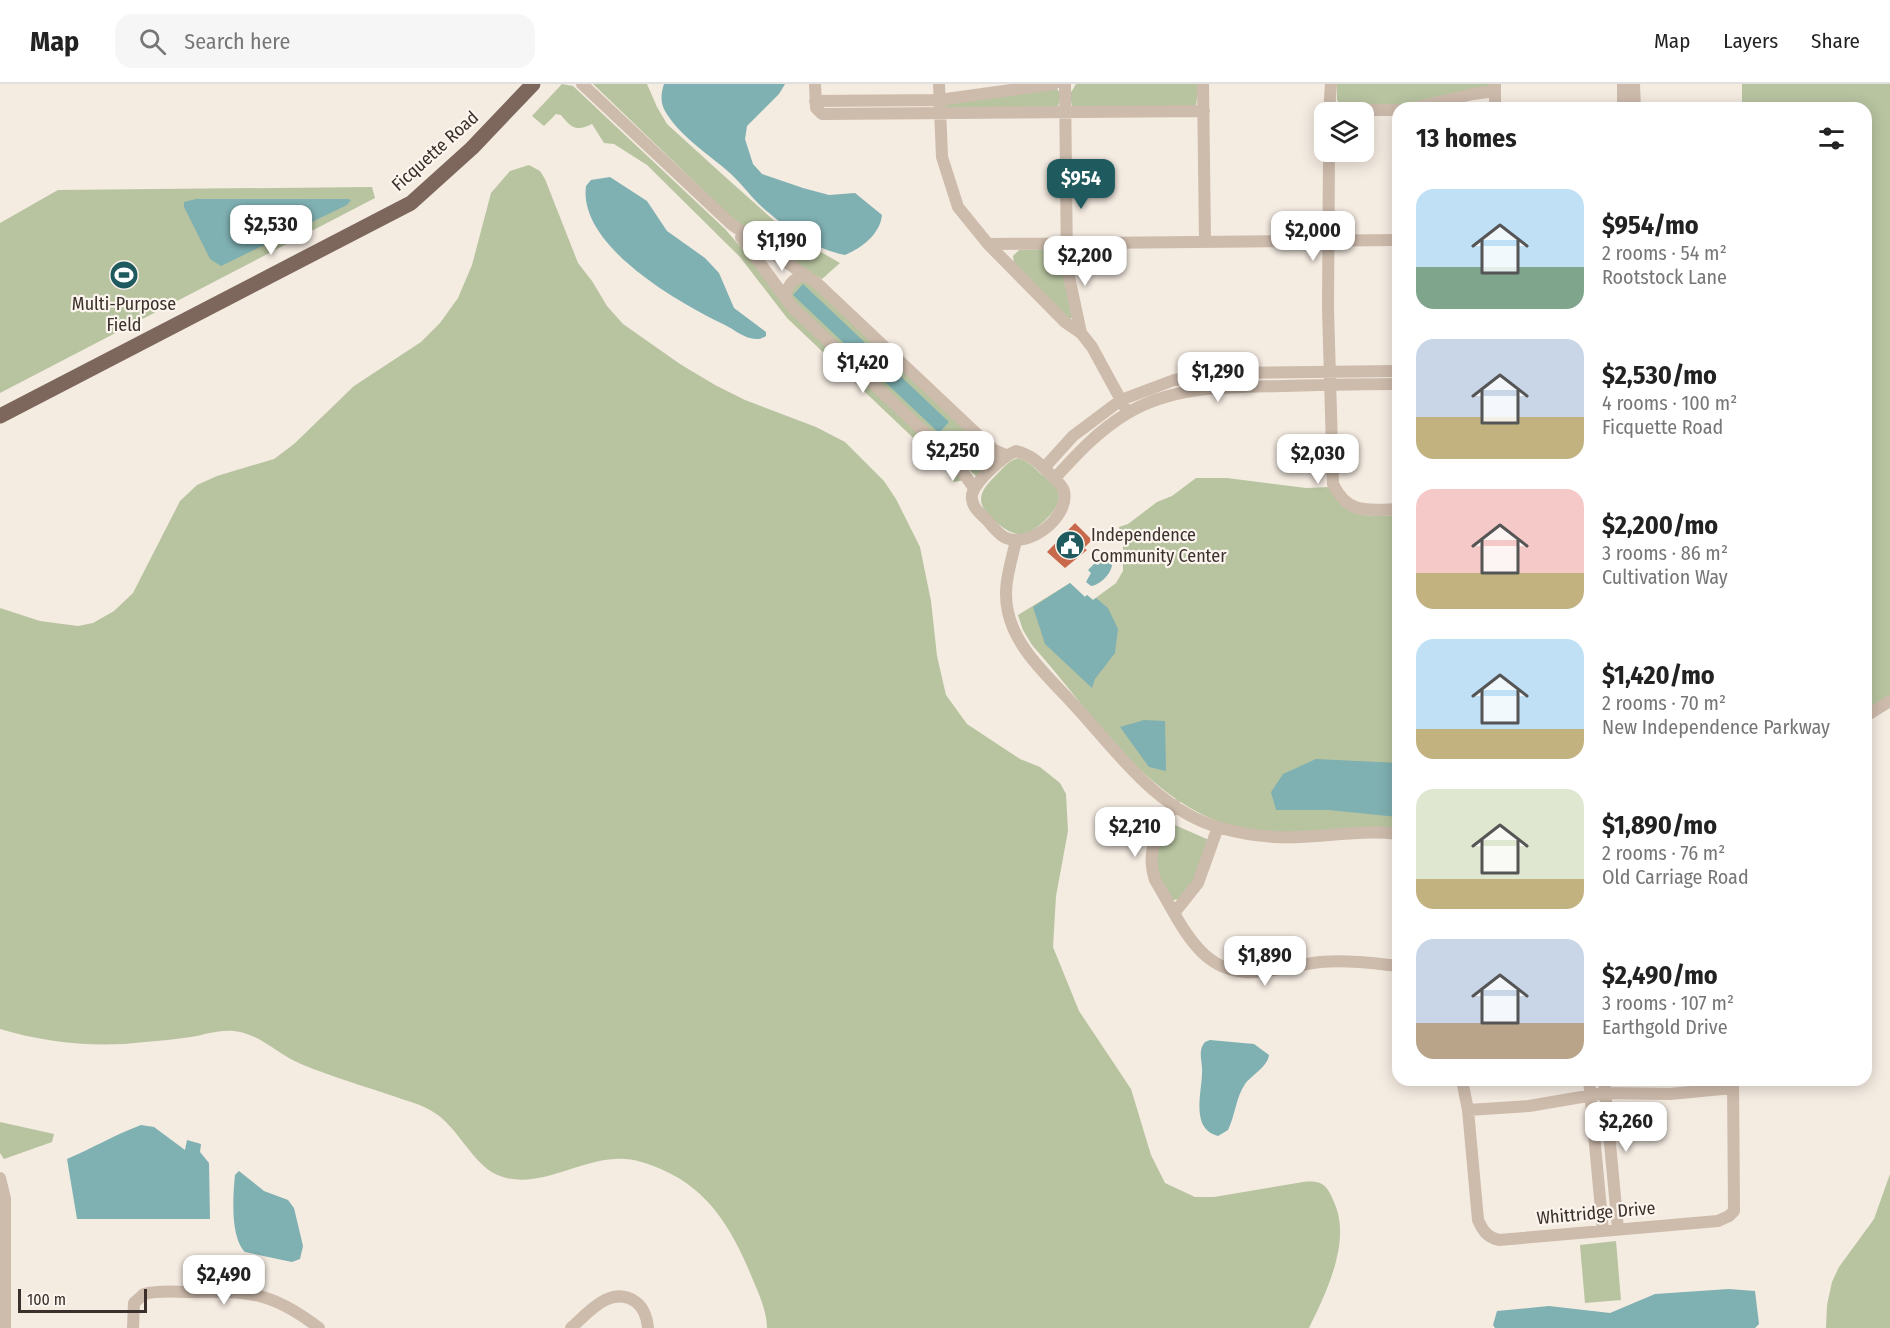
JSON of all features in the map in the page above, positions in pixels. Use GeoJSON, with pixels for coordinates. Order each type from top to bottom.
{"type":"FeatureCollection","features":[{"type":"Feature","properties":{"kind":"main road","name":"Ficquette Road"},"geometry":{"type":"LineString","coordinates":[[0,416],[411,203],[472,148],[533,84]]}},
{"type":"Feature","properties":{"kind":"street"},"geometry":{"type":"LineString","coordinates":[[582,84],[731,224],[807,276],[994,450],[1006,455]]}},
{"type":"Feature","properties":{"kind":"street"},"geometry":{"type":"LineString","coordinates":[[815,84],[816,107]]}},
{"type":"Feature","properties":{"kind":"street"},"geometry":{"type":"LineString","coordinates":[[939,84],[942,157],[958,207],[988,244],[1065,322],[1081,333]]}},
{"type":"Feature","properties":{"kind":"street"},"geometry":{"type":"LineString","coordinates":[[816,107],[939,99],[1054,84]]}},
{"type":"Feature","properties":{"kind":"street"},"geometry":{"type":"LineString","coordinates":[[1065,84],[1067,243],[1071,290],[1081,333],[1128,413]]}},
{"type":"Feature","properties":{"kind":"street"},"geometry":{"type":"LineString","coordinates":[[1203,84],[1205,242]]}},
{"type":"Feature","properties":{"kind":"street"},"geometry":{"type":"LineString","coordinates":[[1329,102],[1330,84]]}},
{"type":"Feature","properties":{"kind":"street"},"geometry":{"type":"LineString","coordinates":[[1623,84],[1623,102]]}},
{"type":"Feature","properties":{"kind":"street"},"geometry":{"type":"LineString","coordinates":[[1634,84],[1635,102]]}},
{"type":"Feature","properties":{"kind":"street"},"geometry":{"type":"LineString","coordinates":[[1439,102],[1495,88]]}},
{"type":"Feature","properties":{"kind":"street"},"geometry":{"type":"LineString","coordinates":[[816,107],[939,113],[1204,111]]}},
{"type":"Feature","properties":{"kind":"street"},"geometry":{"type":"LineString","coordinates":[[1374,110],[1392,110]]}},
{"type":"Feature","properties":{"kind":"street"},"geometry":{"type":"LineString","coordinates":[[1329,162],[1333,484],[1337,493],[1348,504],[1362,510],[1392,509]]}},
{"type":"Feature","properties":{"kind":"street"},"geometry":{"type":"LineString","coordinates":[[731,224],[792,307],[954,460],[974,488]]}},
{"type":"Feature","properties":{"kind":"street"},"geometry":{"type":"LineString","coordinates":[[988,244],[1392,240]]}},
{"type":"Feature","properties":{"kind":"street"},"geometry":{"type":"LineString","coordinates":[[785,298],[788,286],[797,278],[807,276]]}},
{"type":"Feature","properties":{"kind":"street"},"geometry":{"type":"LineString","coordinates":[[1055,478],[1094,437],[1128,413],[1160,399],[1199,389],[1392,373]]}},
{"type":"Feature","properties":{"kind":"street"},"geometry":{"type":"LineString","coordinates":[[1044,468],[1073,436],[1121,400],[1154,386],[1196,376],[1330,379],[1392,384]]}},
{"type":"Feature","properties":{"kind":"street"},"geometry":{"type":"LineString","coordinates":[[1016,451],[1027,453],[1044,468],[1064,489],[1062,509],[1049,526],[1030,538],[1016,540],[1005,537],[975,509],[971,498],[974,488],[1006,455],[1016,451]]}},
{"type":"Feature","properties":{"kind":"street"},"geometry":{"type":"LineString","coordinates":[[1016,540],[1006,580],[1008,613],[1014,629],[1029,655],[1135,774],[1175,805],[1218,827],[1260,836],[1278,837],[1346,832],[1392,834]]}},
{"type":"Feature","properties":{"kind":"street"},"geometry":{"type":"LineString","coordinates":[[1872,712],[1890,701]]}},
{"type":"Feature","properties":{"kind":"street"},"geometry":{"type":"LineString","coordinates":[[1175,805],[1160,826],[1150,856],[1155,880],[1195,945],[1205,956],[1226,969],[1240,973],[1254,973],[1319,962],[1342,961],[1392,965]]}},
{"type":"Feature","properties":{"kind":"street"},"geometry":{"type":"LineString","coordinates":[[1175,912],[1198,883],[1218,827]]}},
{"type":"Feature","properties":{"kind":"street","name":"Whittridge Drive"},"geometry":{"type":"LineString","coordinates":[[1463,1086],[1468,1110],[1478,1220],[1483,1232],[1499,1240],[1718,1221],[1729,1216],[1734,1210],[1733,1086]]}},
{"type":"Feature","properties":{"kind":"street"},"geometry":{"type":"LineString","coordinates":[[1589,1086],[1603,1231]]}},
{"type":"Feature","properties":{"kind":"street"},"geometry":{"type":"LineString","coordinates":[[1468,1110],[1529,1106],[1590,1095],[1605,1086],[1670,1094],[1720,1086]]}},
{"type":"Feature","properties":{"kind":"street"},"geometry":{"type":"LineString","coordinates":[[1605,1086],[1618,1229]]}},
{"type":"Feature","properties":{"kind":"street"},"geometry":{"type":"LineString","coordinates":[[0,1178],[4,1200],[5,1328]]}},
{"type":"Feature","properties":{"kind":"street"},"geometry":{"type":"LineString","coordinates":[[133,1328],[134,1304],[144,1294],[242,1291],[279,1301],[319,1328]]}},
{"type":"Feature","properties":{"kind":"street"},"geometry":{"type":"LineString","coordinates":[[571,1328],[600,1303],[618,1296],[633,1300],[640,1305],[646,1315],[648,1328]]}},
{"type":"Feature","properties":{"kind":"green space"},"geometry":{"type":"Polygon","coordinates":[[[562,84],[573,86],[725,229],[762,271],[965,480],[954,482],[947,470],[787,318],[740,257],[647,165],[614,144],[604,143],[592,124],[578,128],[568,123],[561,115],[556,114],[544,126],[532,116],[562,84]]]}},
{"type":"Feature","properties":{"kind":"green space"},"geometry":{"type":"Polygon","coordinates":[[[593,84],[647,84],[667,124],[788,233],[840,263],[822,279],[781,256],[729,215],[593,84]]]}},
{"type":"Feature","properties":{"kind":"green space"},"geometry":{"type":"Polygon","coordinates":[[[1076,84],[1199,84],[1196,106],[1072,107],[1070,94],[1076,84]]]}},
{"type":"Feature","properties":{"kind":"green space"},"geometry":{"type":"Polygon","coordinates":[[[1337,84],[1490,84],[1488,87],[1430,102],[1392,102],[1392,106],[1374,107],[1374,102],[1338,102],[1337,84]]]}},
{"type":"Feature","properties":{"kind":"green space"},"geometry":{"type":"Polygon","coordinates":[[[1742,84],[1890,84],[1890,696],[1872,707],[1872,102],[1742,102],[1742,84]]]}},
{"type":"Feature","properties":{"kind":"green space"},"geometry":{"type":"Polygon","coordinates":[[[1057,89],[1061,94],[1058,107],[945,107],[946,102],[1057,89]]]}},
{"type":"Feature","properties":{"kind":"green space"},"geometry":{"type":"Polygon","coordinates":[[[529,165],[540,171],[545,179],[578,263],[607,306],[623,324],[680,364],[715,385],[745,400],[816,427],[845,442],[884,481],[896,499],[920,547],[931,601],[937,656],[946,695],[967,724],[1020,759],[1040,767],[1060,783],[1066,794],[1068,831],[1056,896],[1053,947],[1079,1011],[1131,1089],[1151,1155],[1165,1183],[1195,1197],[1214,1197],[1315,1182],[1323,1185],[1331,1196],[1339,1217],[1338,1250],[1329,1283],[1309,1328],[767,1328],[762,1303],[746,1263],[719,1215],[695,1189],[657,1167],[634,1160],[615,1159],[587,1164],[545,1177],[517,1179],[503,1177],[483,1165],[449,1126],[430,1110],[301,1064],[256,1038],[240,1032],[221,1031],[191,1037],[127,1044],[90,1044],[36,1038],[0,1029],[0,608],[40,621],[78,626],[93,623],[114,611],[133,593],[180,501],[197,485],[217,476],[274,459],[294,444],[354,386],[421,342],[440,323],[458,298],[472,265],[491,193],[510,171],[529,165]]]}},
{"type":"Feature","properties":{"kind":"green space"},"geometry":{"type":"Polygon","coordinates":[[[372,187],[375,198],[0,393],[0,223],[58,190],[372,187]]]}},
{"type":"Feature","properties":{"kind":"green space"},"geometry":{"type":"Polygon","coordinates":[[[1055,249],[1061,253],[1073,317],[1070,319],[1014,264],[1013,256],[1019,250],[1055,249]]]}},
{"type":"Feature","properties":{"kind":"green space"},"geometry":{"type":"Polygon","coordinates":[[[806,279],[996,458],[978,478],[792,301],[790,297],[792,288],[806,279]]]}},
{"type":"Feature","properties":{"kind":"green space"},"geometry":{"type":"Polygon","coordinates":[[[1018,458],[1031,464],[1056,487],[1059,494],[1055,508],[1050,515],[1026,535],[1012,532],[1002,526],[987,513],[981,500],[988,483],[1008,463],[1018,458]]]}},
{"type":"Feature","properties":{"kind":"green space"},"geometry":{"type":"Polygon","coordinates":[[[1196,478],[1227,478],[1306,488],[1330,487],[1337,498],[1351,511],[1375,516],[1392,515],[1392,829],[1363,827],[1291,832],[1256,831],[1220,822],[1187,806],[1157,785],[1129,759],[1032,645],[1023,630],[1018,615],[1070,583],[1085,597],[1087,595],[1093,600],[1116,583],[1123,571],[1123,540],[1120,540],[1119,527],[1128,524],[1157,502],[1172,496],[1196,478]]]}},
{"type":"Feature","properties":{"kind":"green space"},"geometry":{"type":"Polygon","coordinates":[[[1168,822],[1209,840],[1199,871],[1181,899],[1172,900],[1160,878],[1156,861],[1158,845],[1168,822]]]}},
{"type":"Feature","properties":{"kind":"green space"},"geometry":{"type":"Polygon","coordinates":[[[0,1122],[54,1134],[52,1142],[4,1159],[0,1153],[0,1122]]]}},
{"type":"Feature","properties":{"kind":"green space"},"geometry":{"type":"Polygon","coordinates":[[[1890,1174],[1890,1328],[1826,1328],[1827,1305],[1832,1282],[1839,1267],[1874,1219],[1890,1174]]]}},
{"type":"Feature","properties":{"kind":"green space"},"geometry":{"type":"Polygon","coordinates":[[[1616,1241],[1621,1300],[1585,1303],[1580,1245],[1616,1241]]]}},
{"type":"Feature","properties":{"kind":"water"},"geometry":{"type":"Polygon","coordinates":[[[664,84],[785,84],[779,94],[747,126],[745,139],[753,164],[762,174],[803,188],[829,195],[855,193],[882,215],[874,234],[864,244],[845,255],[811,243],[781,223],[762,207],[731,174],[695,145],[671,120],[663,108],[661,98],[664,84]]]}},
{"type":"Feature","properties":{"kind":"water"},"geometry":{"type":"Polygon","coordinates":[[[610,177],[647,201],[667,231],[705,258],[719,273],[734,308],[766,332],[766,336],[755,339],[745,336],[683,302],[635,270],[614,251],[598,230],[588,208],[586,186],[591,180],[610,177]]]}},
{"type":"Feature","properties":{"kind":"water"},"geometry":{"type":"Polygon","coordinates":[[[196,199],[351,200],[347,205],[221,266],[210,259],[184,207],[184,202],[196,199]]]}},
{"type":"Feature","properties":{"kind":"water"},"geometry":{"type":"Polygon","coordinates":[[[803,284],[949,422],[939,433],[793,295],[803,284]]]}},
{"type":"Feature","properties":{"kind":"water"},"geometry":{"type":"Polygon","coordinates":[[[1103,560],[1107,560],[1112,565],[1111,568],[1101,581],[1091,586],[1086,582],[1091,573],[1088,570],[1095,563],[1098,565],[1103,560]]]}},
{"type":"Feature","properties":{"kind":"water"},"geometry":{"type":"Polygon","coordinates":[[[1070,583],[1085,597],[1087,595],[1093,600],[1096,598],[1108,608],[1118,629],[1115,653],[1095,679],[1092,688],[1045,644],[1033,607],[1070,583]]]}},
{"type":"Feature","properties":{"kind":"water"},"geometry":{"type":"Polygon","coordinates":[[[1144,720],[1165,721],[1166,771],[1149,767],[1120,727],[1144,720]]]}},
{"type":"Feature","properties":{"kind":"water"},"geometry":{"type":"Polygon","coordinates":[[[1316,759],[1392,763],[1392,816],[1329,810],[1276,810],[1271,792],[1283,774],[1316,759]]]}},
{"type":"Feature","properties":{"kind":"water"},"geometry":{"type":"Polygon","coordinates":[[[1210,1040],[1254,1044],[1269,1055],[1266,1063],[1242,1089],[1228,1130],[1218,1136],[1209,1132],[1204,1126],[1200,1109],[1201,1049],[1205,1042],[1210,1040]]]}},
{"type":"Feature","properties":{"kind":"water"},"geometry":{"type":"Polygon","coordinates":[[[141,1125],[154,1127],[185,1150],[187,1140],[201,1144],[200,1152],[209,1163],[210,1219],[77,1219],[67,1159],[141,1125]]]}},
{"type":"Feature","properties":{"kind":"water"},"geometry":{"type":"Polygon","coordinates":[[[239,1171],[264,1191],[288,1200],[294,1208],[303,1246],[300,1259],[292,1262],[245,1252],[240,1245],[233,1204],[235,1175],[239,1171]]]}},
{"type":"Feature","properties":{"kind":"water"},"geometry":{"type":"Polygon","coordinates":[[[1729,1289],[1755,1291],[1759,1324],[1755,1328],[1495,1328],[1493,1325],[1497,1311],[1549,1306],[1610,1313],[1655,1294],[1729,1289]]]}},
{"type":"Feature","properties":{"kind":"building","name":"Independence Community Center"},"geometry":{"type":"Polygon","coordinates":[[[1075,523],[1092,540],[1084,548],[1087,550],[1065,568],[1047,552],[1075,523]]]}},
{"type":"Feature","properties":{"kind":"place","name":"Multi-Purpose Field"},"geometry":{"type":"Point","coordinates":[124,275]}},
{"type":"Feature","properties":{"kind":"place","name":"Independence Community Center"},"geometry":{"type":"Point","coordinates":[1070,545]}}]}
